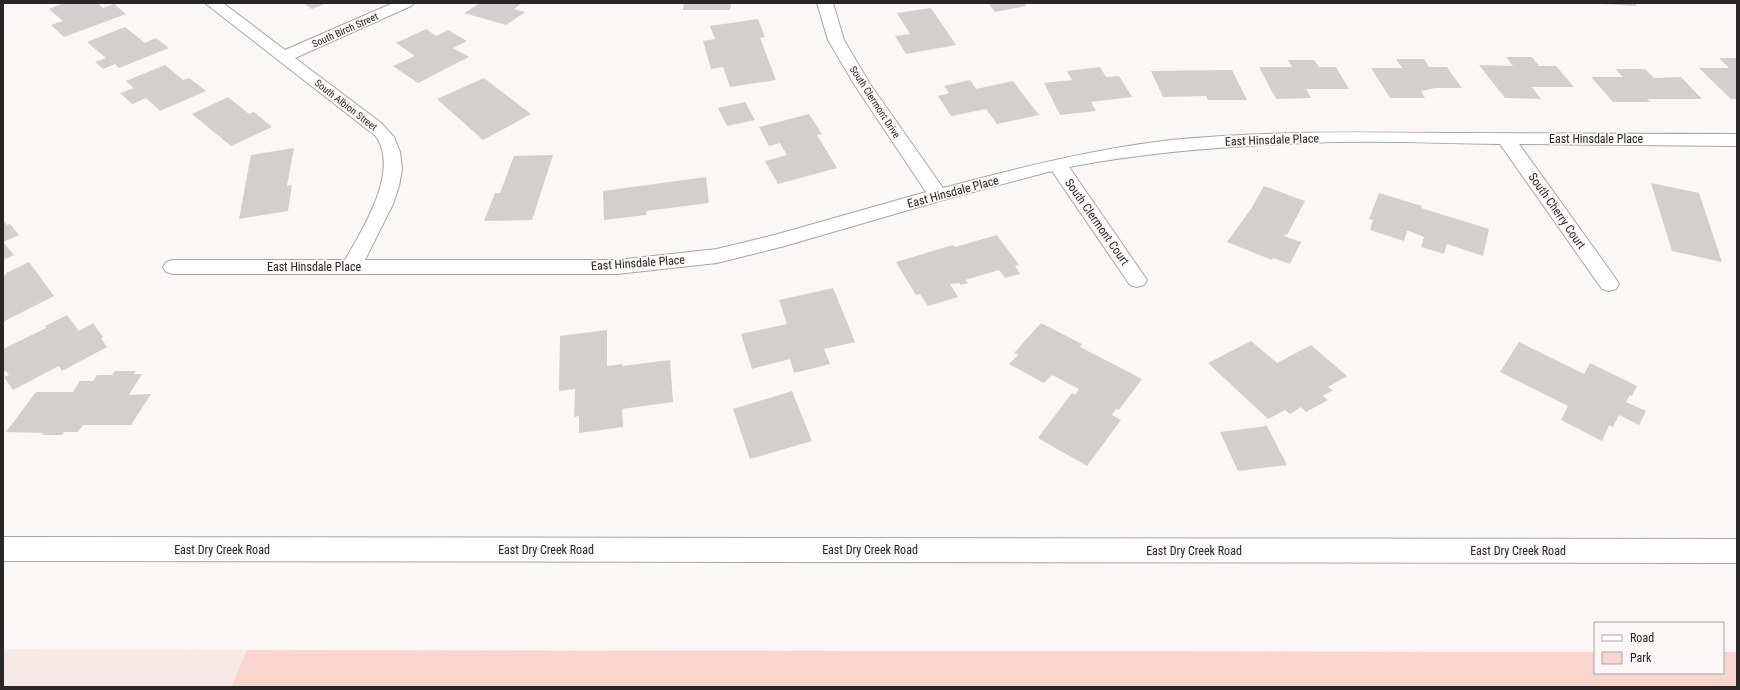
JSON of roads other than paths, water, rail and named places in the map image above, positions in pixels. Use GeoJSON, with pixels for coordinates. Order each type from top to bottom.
{"type":"FeatureCollection","features":[{"type":"Feature","properties":{"kind":"street","name":"South Albion Street"},"geometry":{"type":"LineString","coordinates":[[213,3],[374,126],[385,137],[392,158],[391,183],[384,204],[351,267]]}},
{"type":"Feature","properties":{"kind":"street","name":"South Birch Street"},"geometry":{"type":"LineString","coordinates":[[284,57],[406,3]]}},
{"type":"Feature","properties":{"kind":"street","name":"South Clermont Drive"},"geometry":{"type":"LineString","coordinates":[[825,3],[836,40],[840,47],[862,84],[938,195]]}},
{"type":"Feature","properties":{"kind":"street","name":"East Hinsdale Place"},"geometry":{"type":"LineString","coordinates":[[173,267],[617,267],[717,256],[781,240],[938,195],[1057,164],[1098,156],[1170,146],[1231,140],[1308,137],[1737,140]]}},
{"type":"Feature","properties":{"kind":"street","name":"South Cherry Court"},"geometry":{"type":"LineString","coordinates":[[1506,139],[1609,284]]}},
{"type":"Feature","properties":{"kind":"street","name":"South Clermont Court"},"geometry":{"type":"LineString","coordinates":[[1057,164],[1137,280]]}},
{"type":"Feature","properties":{"kind":"street","name":"East Dry Creek Road"},"geometry":{"type":"LineString","coordinates":[[3,550],[1737,551]]}}]}
